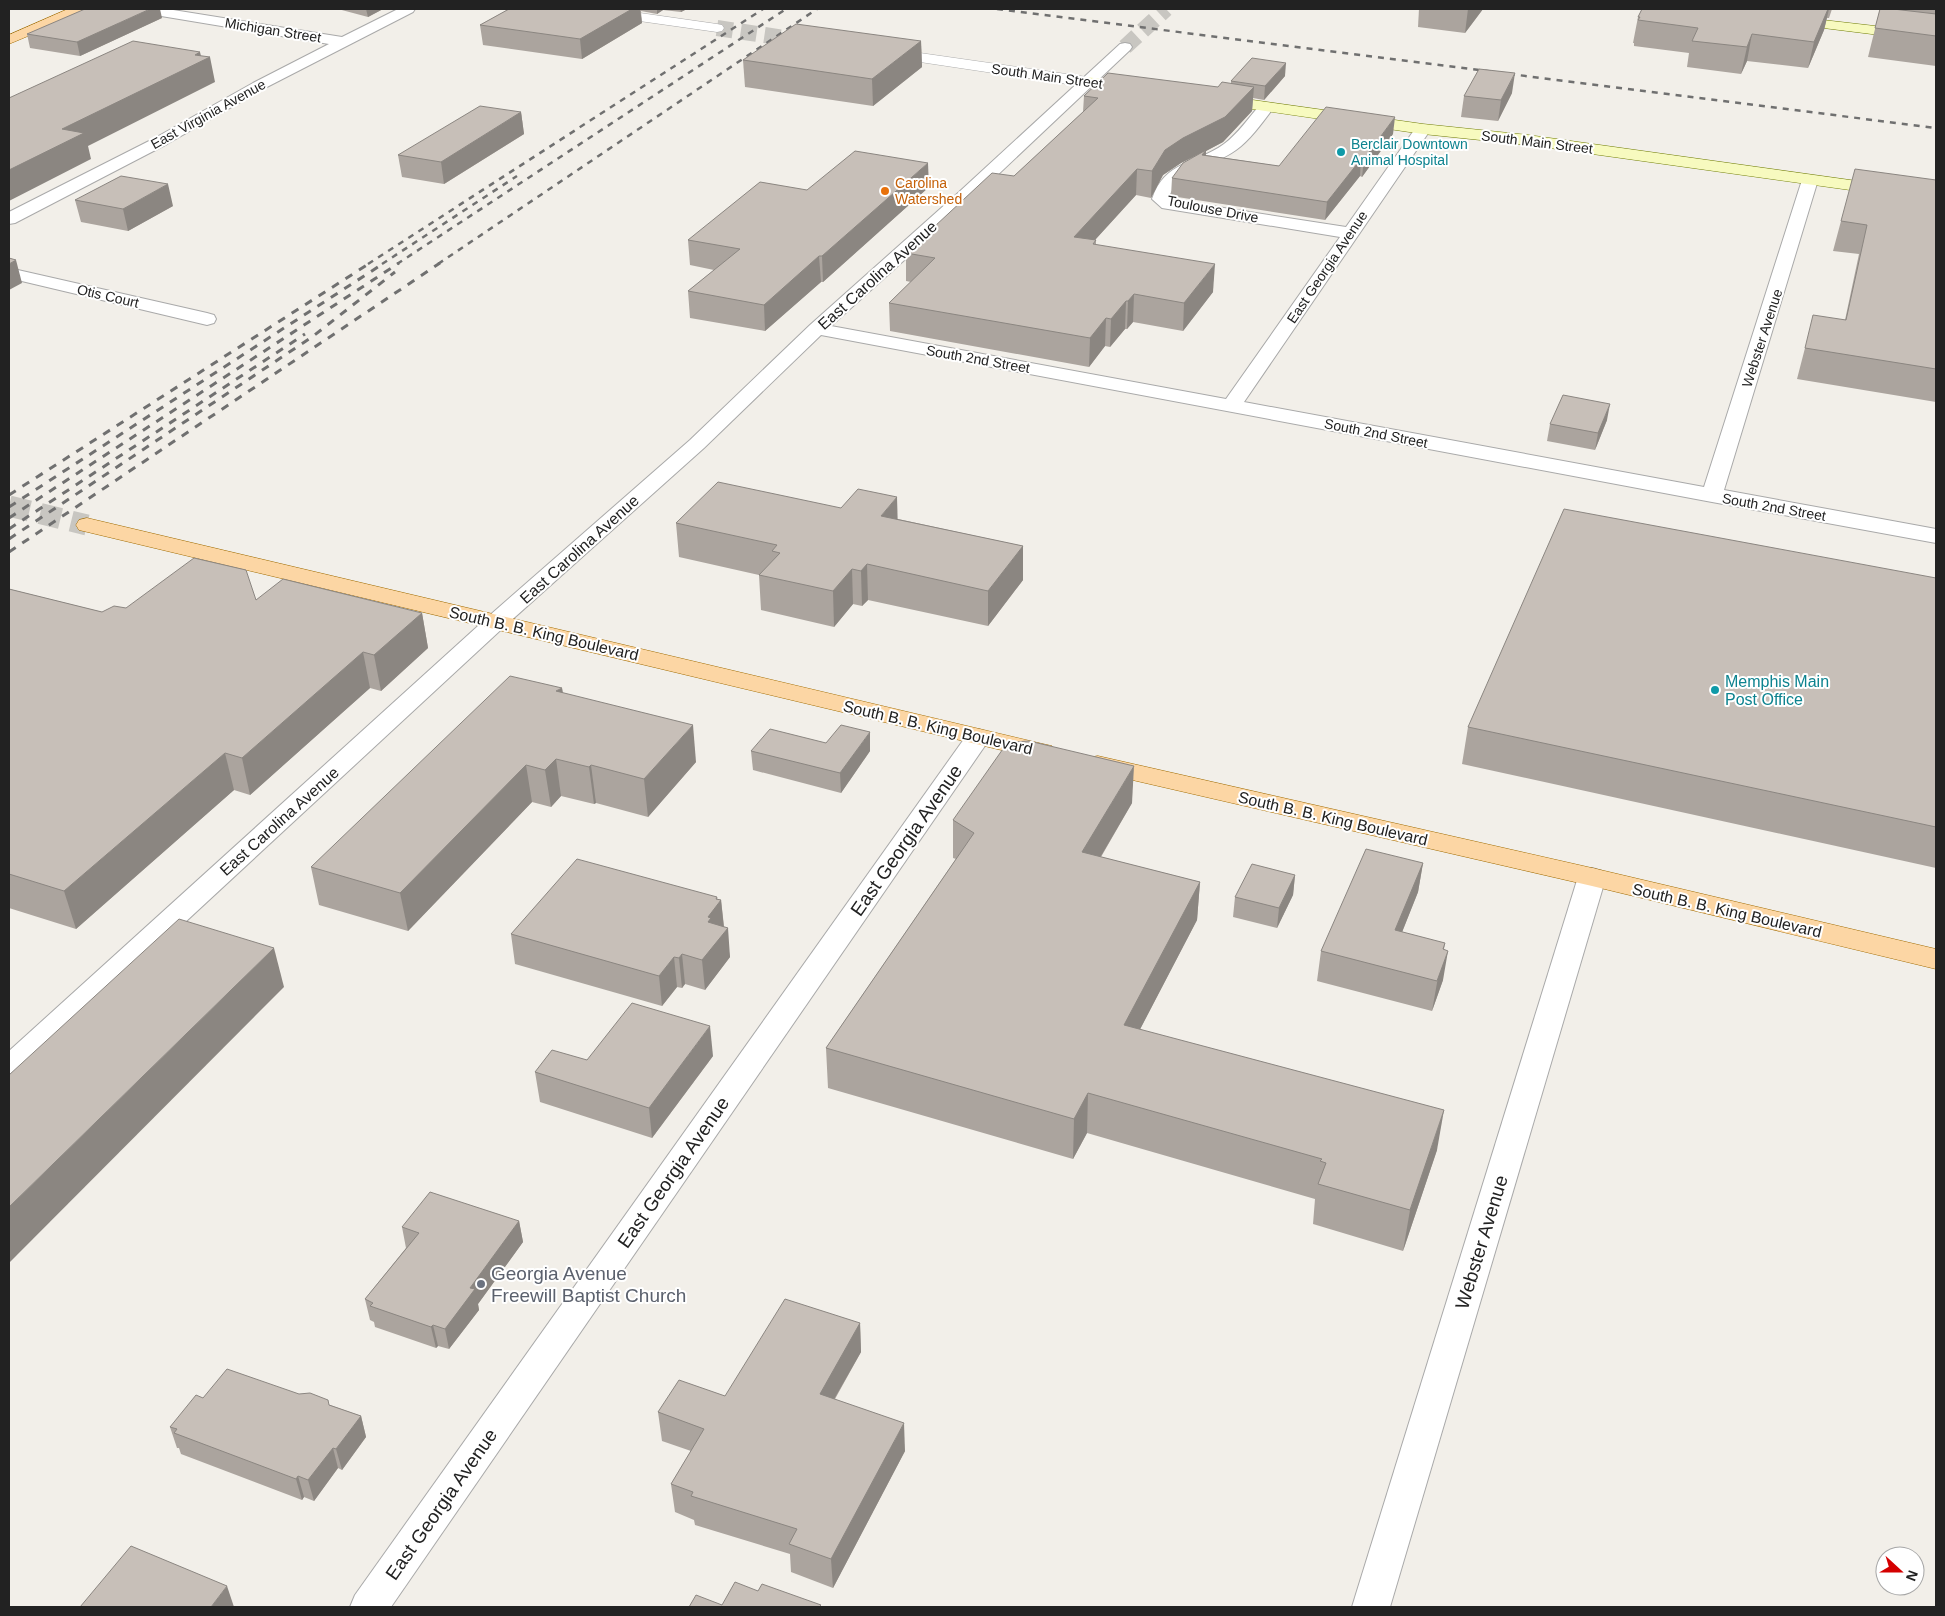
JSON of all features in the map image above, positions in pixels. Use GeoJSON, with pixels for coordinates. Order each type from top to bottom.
{"type":"FeatureCollection","features":[{"type":"Feature","properties":{"kind":"main road"},"geometry":{"type":"LineString","coordinates":[[9,40],[80,9]]}},
{"type":"Feature","properties":{"kind":"main road"},"geometry":{"type":"LineString","coordinates":[[1770,18],[1936,38]]}},
{"type":"Feature","properties":{"kind":"main road","name":"South Main Street"},"geometry":{"type":"LineString","coordinates":[[1087,82],[1150,91]]}},
{"type":"Feature","properties":{"kind":"main road","name":"South Main Street"},"geometry":{"type":"LineString","coordinates":[[1202,98],[1423,129],[1528,140],[1936,197]]}},
{"type":"Feature","properties":{"kind":"main road","name":"South B. B. King Boulevard"},"geometry":{"type":"LineString","coordinates":[[87,525],[498,621],[978,737],[1592,877],[1936,959]]}},
{"type":"Feature","properties":{"kind":"street","name":"Michigan Street"},"geometry":{"type":"LineString","coordinates":[[143,9],[345,42]]}},
{"type":"Feature","properties":{"kind":"street","name":"East Virginia Avenue"},"geometry":{"type":"LineString","coordinates":[[9,219],[161,141],[258,86],[345,42],[370,27],[408,9]]}},
{"type":"Feature","properties":{"kind":"street"},"geometry":{"type":"LineString","coordinates":[[583,9],[717,28]]}},
{"type":"Feature","properties":{"kind":"street","name":"East Carolina Avenue"},"geometry":{"type":"LineString","coordinates":[[9,1068],[498,621],[697,444],[817,329],[964,197],[1125,47]]}},
{"type":"Feature","properties":{"kind":"street","name":"South Main Street"},"geometry":{"type":"LineString","coordinates":[[870,51],[1087,82]]}},
{"type":"Feature","properties":{"kind":"street","name":"Toulouse Drive"},"geometry":{"type":"LineString","coordinates":[[1266,107],[1232,146],[1214,158],[1182,170],[1167,180],[1160,200],[1168,204],[1350,233]]}},
{"type":"Feature","properties":{"kind":"street","name":"East Georgia Avenue"},"geometry":{"type":"LineString","coordinates":[[1232,405],[1423,129]]}},
{"type":"Feature","properties":{"kind":"street","name":"Webster Avenue"},"geometry":{"type":"LineString","coordinates":[[1712,496],[1810,180]]}},
{"type":"Feature","properties":{"kind":"street","name":"Otis Court"},"geometry":{"type":"LineString","coordinates":[[9,273],[207,319]]}},
{"type":"Feature","properties":{"kind":"street","name":"South 2nd Street"},"geometry":{"type":"LineString","coordinates":[[817,329],[1936,536]]}},
{"type":"Feature","properties":{"kind":"street","name":"East Georgia Avenue"},"geometry":{"type":"LineString","coordinates":[[369,1607],[978,737]]}},
{"type":"Feature","properties":{"kind":"street","name":"Webster Avenue"},"geometry":{"type":"LineString","coordinates":[[1371,1607],[1592,877]]}},
{"type":"Feature","properties":{"kind":"building"},"geometry":{"type":"Polygon","coordinates":[[[85,9],[150,9],[77,42],[27,34],[85,9]]]}},
{"type":"Feature","properties":{"kind":"building"},"geometry":{"type":"Polygon","coordinates":[[[509,9],[632,9],[580,39],[480,25],[509,9]]]}},
{"type":"Feature","properties":{"kind":"building"},"geometry":{"type":"Polygon","coordinates":[[[1642,9],[1828,9],[1814,42],[1752,34],[1747,47],[1692,41],[1698,28],[1638,20],[1642,9]]]}},
{"type":"Feature","properties":{"kind":"building"},"geometry":{"type":"Polygon","coordinates":[[[1880,9],[1936,14],[1936,36],[1875,28],[1880,9]]]}},
{"type":"Feature","properties":{"kind":"building"},"geometry":{"type":"Polygon","coordinates":[[[796,24],[921,41],[872,79],[743,60],[796,24]]]}},
{"type":"Feature","properties":{"kind":"building"},"geometry":{"type":"Polygon","coordinates":[[[133,41],[200,52],[195,55],[210,57],[62,129],[84,133],[9,170],[9,98],[133,41]]]}},
{"type":"Feature","properties":{"kind":"building"},"geometry":{"type":"Polygon","coordinates":[[[1252,58],[1286,63],[1265,86],[1231,81],[1252,58]]]}},
{"type":"Feature","properties":{"kind":"building"},"geometry":{"type":"Polygon","coordinates":[[[1479,69],[1515,73],[1501,100],[1464,96],[1479,69]]]}},
{"type":"Feature","properties":{"kind":"building"},"geometry":{"type":"Polygon","coordinates":[[[1108,73],[1218,87],[1222,82],[1254,87],[1225,117],[1183,138],[1165,150],[1152,171],[1137,169],[1074,237],[1096,240],[1093,244],[1215,264],[1184,303],[1134,294],[1111,319],[1106,318],[1090,338],[889,303],[935,258],[906,253],[992,173],[1014,176],[1098,98],[1084,96],[1108,73]]]}},
{"type":"Feature","properties":{"kind":"building"},"geometry":{"type":"Polygon","coordinates":[[[480,106],[521,112],[441,162],[398,155],[480,106]]]}},
{"type":"Feature","properties":{"kind":"building"},"geometry":{"type":"Polygon","coordinates":[[[1326,107],[1395,117],[1364,159],[1361,159],[1327,202],[1172,178],[1183,163],[1206,150],[1202,155],[1279,166],[1326,107]]]}},
{"type":"Feature","properties":{"kind":"building"},"geometry":{"type":"Polygon","coordinates":[[[855,151],[928,163],[764,305],[688,291],[740,249],[688,240],[760,182],[807,190],[855,151]]]}},
{"type":"Feature","properties":{"kind":"building"},"geometry":{"type":"Polygon","coordinates":[[[1855,169],[1936,180],[1936,369],[1805,348],[1813,315],[1846,320],[1867,225],[1841,221],[1855,169]]]}},
{"type":"Feature","properties":{"kind":"building"},"geometry":{"type":"Polygon","coordinates":[[[121,176],[168,184],[123,209],[75,200],[121,176]]]}},
{"type":"Feature","properties":{"kind":"building"},"geometry":{"type":"Polygon","coordinates":[[[9,258],[16,260],[9,264],[9,258]]]}},
{"type":"Feature","properties":{"kind":"building"},"geometry":{"type":"Polygon","coordinates":[[[1563,395],[1610,404],[1598,433],[1550,424],[1563,395]]]}},
{"type":"Feature","properties":{"kind":"building"},"geometry":{"type":"Polygon","coordinates":[[[718,482],[841,508],[858,489],[897,497],[881,516],[1023,546],[988,591],[867,564],[861,571],[852,569],[833,591],[759,575],[780,553],[772,551],[777,545],[676,523],[718,482]]]}},
{"type":"Feature","properties":{"kind":"building","name":"Memphis Main Post Office"},"geometry":{"type":"Polygon","coordinates":[[[1564,509],[1936,578],[1936,827],[1468,727],[1564,509]]]}},
{"type":"Feature","properties":{"kind":"building"},"geometry":{"type":"Polygon","coordinates":[[[194,558],[246,570],[256,600],[283,579],[422,613],[374,655],[363,652],[242,758],[225,753],[64,891],[9,874],[9,589],[102,612],[114,606],[126,608],[194,558]]]}},
{"type":"Feature","properties":{"kind":"building"},"geometry":{"type":"Polygon","coordinates":[[[510,676],[562,688],[556,691],[693,725],[644,779],[591,765],[589,767],[556,759],[545,770],[526,765],[400,893],[311,867],[510,676]]]}},
{"type":"Feature","properties":{"kind":"building"},"geometry":{"type":"Polygon","coordinates":[[[841,725],[870,732],[840,773],[751,751],[770,729],[826,743],[841,725]]]}},
{"type":"Feature","properties":{"kind":"building"},"geometry":{"type":"Polygon","coordinates":[[[1029,741],[1134,766],[1082,852],[1200,882],[1124,1025],[1444,1110],[1410,1210],[1318,1184],[1326,1163],[1320,1161],[1322,1159],[1088,1093],[1074,1119],[826,1048],[974,833],[953,820],[1005,746],[1012,742],[1029,741]]]}},
{"type":"Feature","properties":{"kind":"building"},"geometry":{"type":"Polygon","coordinates":[[[1366,849],[1423,863],[1395,930],[1445,943],[1443,949],[1448,951],[1437,981],[1321,951],[1366,849]]]}},
{"type":"Feature","properties":{"kind":"building"},"geometry":{"type":"Polygon","coordinates":[[[577,859],[717,897],[716,899],[721,900],[708,917],[711,918],[708,922],[728,928],[702,960],[682,954],[679,958],[674,957],[659,976],[511,934],[577,859]]]}},
{"type":"Feature","properties":{"kind":"building"},"geometry":{"type":"Polygon","coordinates":[[[1252,864],[1295,875],[1279,908],[1235,897],[1252,864]]]}},
{"type":"Feature","properties":{"kind":"building"},"geometry":{"type":"Polygon","coordinates":[[[179,919],[274,948],[9,1207],[9,1075],[179,919]]]}},
{"type":"Feature","properties":{"kind":"building"},"geometry":{"type":"Polygon","coordinates":[[[632,1003],[710,1026],[649,1108],[535,1072],[552,1050],[587,1060],[632,1003]]]}},
{"type":"Feature","properties":{"kind":"building"},"geometry":{"type":"Polygon","coordinates":[[[430,1192],[519,1221],[470,1288],[475,1289],[445,1329],[433,1325],[431,1327],[370,1306],[373,1303],[365,1299],[419,1233],[402,1227],[430,1192]]]}},
{"type":"Feature","properties":{"kind":"building"},"geometry":{"type":"Polygon","coordinates":[[[785,1299],[860,1323],[820,1394],[904,1423],[831,1559],[789,1544],[797,1529],[691,1496],[693,1492],[671,1484],[704,1429],[658,1412],[679,1380],[725,1396],[785,1299]]]}},
{"type":"Feature","properties":{"kind":"building"},"geometry":{"type":"Polygon","coordinates":[[[227,1369],[299,1394],[310,1393],[328,1400],[329,1405],[361,1416],[336,1449],[333,1448],[308,1480],[298,1476],[296,1479],[174,1433],[177,1429],[170,1427],[196,1395],[203,1398],[227,1369]]]}},
{"type":"Feature","properties":{"kind":"building"},"geometry":{"type":"Polygon","coordinates":[[[131,1546],[227,1586],[211,1607],[80,1607],[131,1546]]]}},
{"type":"Feature","properties":{"kind":"building"},"geometry":{"type":"Polygon","coordinates":[[[735,1582],[758,1591],[762,1584],[821,1605],[819,1607],[689,1607],[696,1595],[722,1605],[735,1582]]]}},
{"type":"Feature","properties":{"kind":"tunnel"},"geometry":{"type":"LineString","coordinates":[[1125,47],[1166,9]]}},
{"type":"Feature","properties":{"kind":"tunnel"},"geometry":{"type":"LineString","coordinates":[[717,28],[812,42]]}},
{"type":"Feature","properties":{"kind":"tunnel"},"geometry":{"type":"LineString","coordinates":[[9,506],[87,525]]}},
{"type":"Feature","properties":{"kind":"railway"},"geometry":{"type":"LineString","coordinates":[[368,264],[763,9]]}},
{"type":"Feature","properties":{"kind":"railway"},"geometry":{"type":"LineString","coordinates":[[397,264],[786,9]]}},
{"type":"Feature","properties":{"kind":"railway"},"geometry":{"type":"LineString","coordinates":[[438,264],[817,9]]}},
{"type":"Feature","properties":{"kind":"railway"},"geometry":{"type":"LineString","coordinates":[[997,9],[1936,128]]}},
{"type":"Feature","properties":{"kind":"railway"},"geometry":{"type":"LineString","coordinates":[[382,264],[517,176]]}},
{"type":"Feature","properties":{"kind":"railway"},"geometry":{"type":"LineString","coordinates":[[9,495],[370,263]]}},
{"type":"Feature","properties":{"kind":"railway"},"geometry":{"type":"LineString","coordinates":[[9,507],[384,263]]}},
{"type":"Feature","properties":{"kind":"railway"},"geometry":{"type":"LineString","coordinates":[[9,518],[399,263]]}},
{"type":"Feature","properties":{"kind":"railway"},"geometry":{"type":"LineString","coordinates":[[9,552],[440,263]]}},
{"type":"Feature","properties":{"kind":"railway"},"geometry":{"type":"LineString","coordinates":[[9,539],[312,337],[395,272]]}},
{"type":"Feature","properties":{"kind":"railway"},"geometry":{"type":"LineString","coordinates":[[9,529],[305,334]]}},
{"type":"Feature","properties":{"kind":"place","name":"Berclair Downtown Animal Hospital"},"geometry":{"type":"Point","coordinates":[1341,152]}},
{"type":"Feature","properties":{"kind":"place","name":"Carolina Watershed"},"geometry":{"type":"Point","coordinates":[885,191]}},
{"type":"Feature","properties":{"kind":"place","name":"Memphis Main Post Office"},"geometry":{"type":"Point","coordinates":[1715,690]}},
{"type":"Feature","properties":{"kind":"place","name":"Georgia Avenue Freewill Baptist Church"},"geometry":{"type":"Point","coordinates":[481,1284]}}]}
